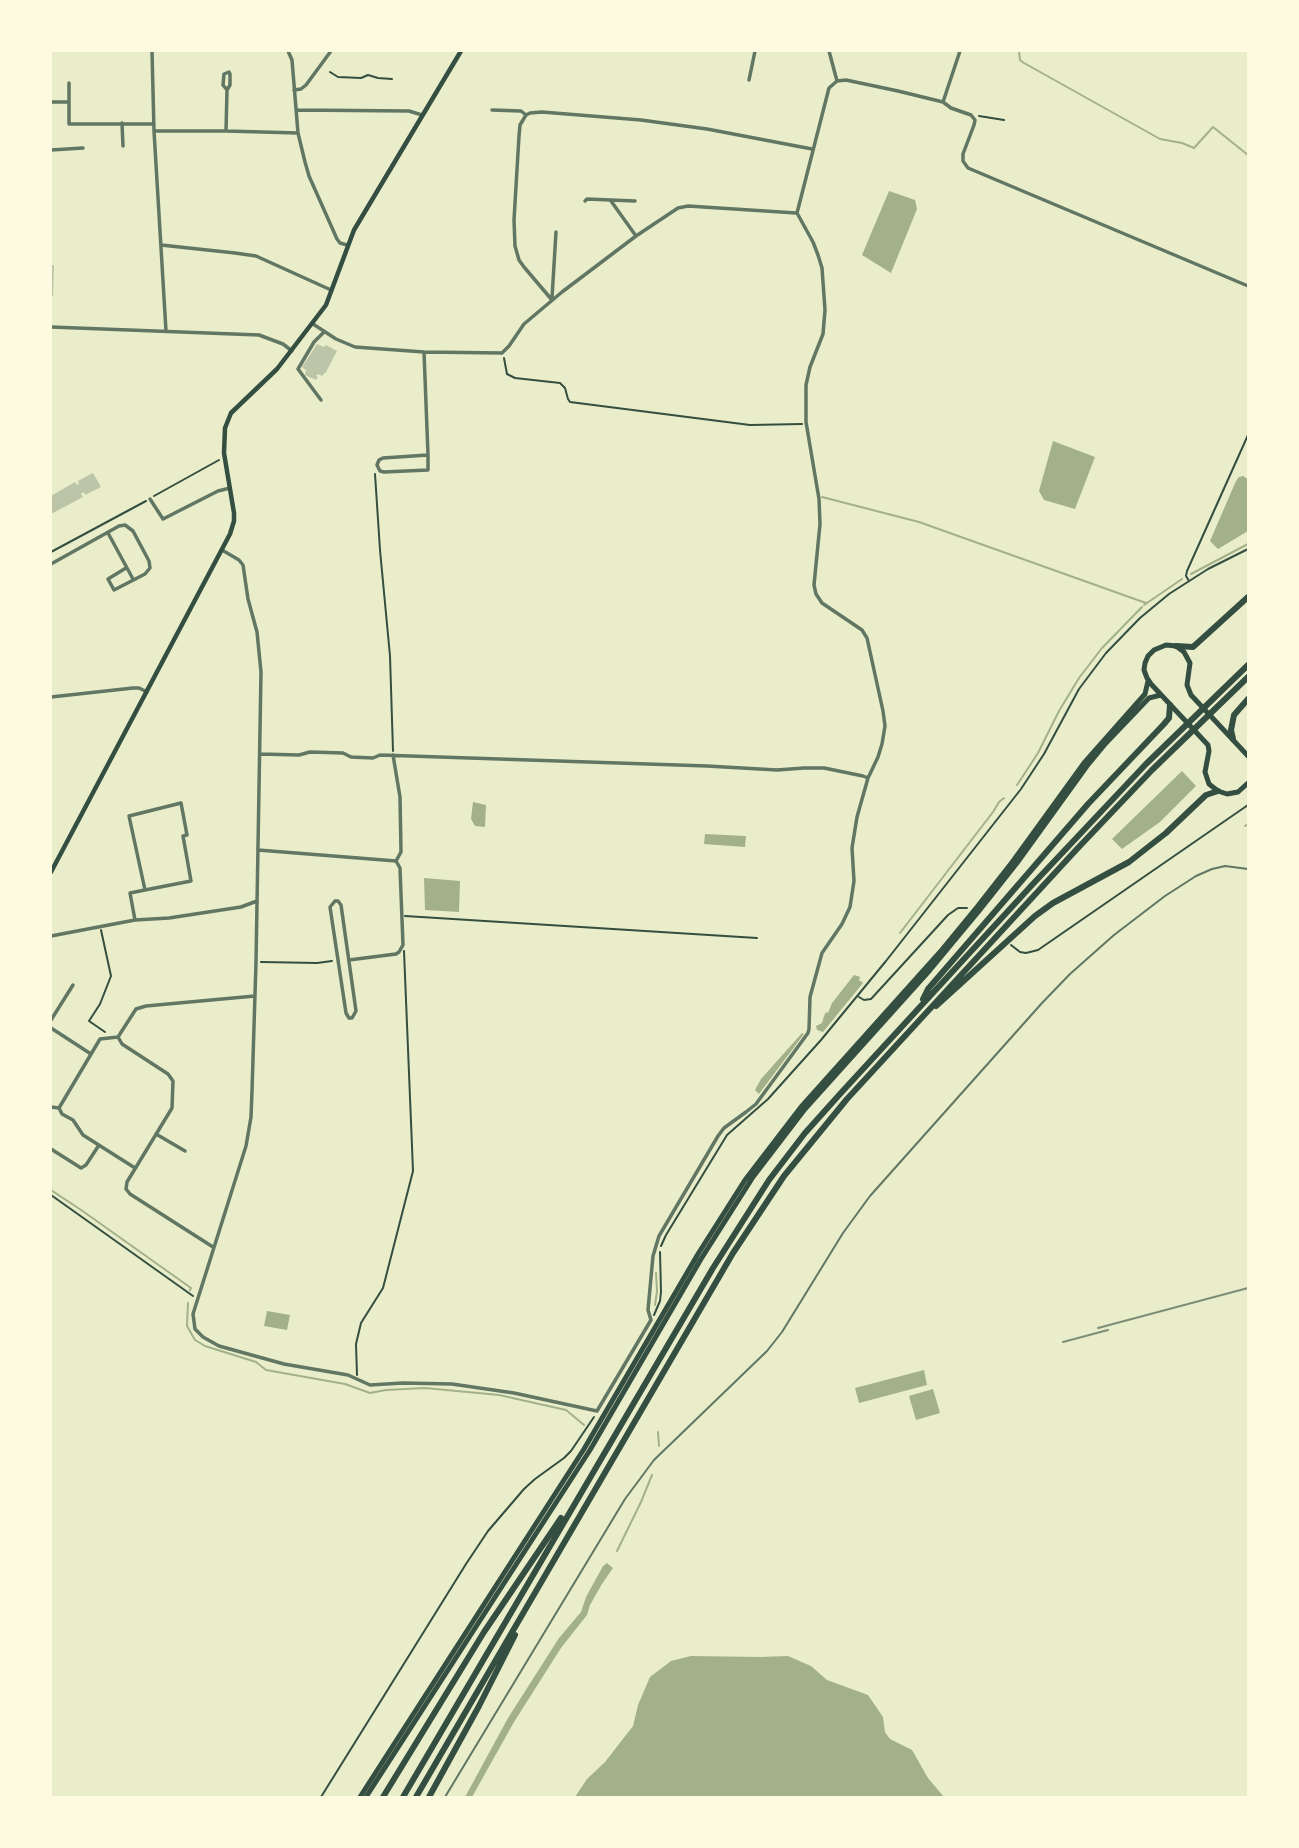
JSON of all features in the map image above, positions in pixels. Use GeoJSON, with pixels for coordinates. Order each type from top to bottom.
{"type":"FeatureCollection","features":[{"type":"Feature","properties":{"kind":"highway"},"geometry":{"type":"LineString","coordinates":[[1247,787],[1227,794],[1213,788],[1206,779],[1208,745],[1148,681],[1144,670],[1148,656],[1160,646],[1193,647],[1248,597]]}},
{"type":"Feature","properties":{"kind":"highway"},"geometry":{"type":"LineString","coordinates":[[1176,646],[1184,652],[1190,663],[1188,690],[1248,756]]}},
{"type":"Feature","properties":{"kind":"highway"},"geometry":{"type":"LineString","coordinates":[[402,1797],[713,1268],[769,1180],[805,1133],[919,1007],[1137,774],[1248,665]]}},
{"type":"Feature","properties":{"kind":"highway"},"geometry":{"type":"LineString","coordinates":[[416,1797],[703,1304],[784,1176],[823,1127],[1112,812],[1248,677]]}},
{"type":"Feature","properties":{"kind":"highway"},"geometry":{"type":"LineString","coordinates":[[360,1797],[584,1450],[698,1254],[745,1180],[801,1107],[971,915],[1084,762],[1144,694],[1148,681]]}},
{"type":"Feature","properties":{"kind":"highway"},"geometry":{"type":"LineString","coordinates":[[366,1797],[590,1450],[701,1259],[753,1177],[806,1109],[995,893],[1106,743],[1142,704],[1149,698],[1161,695]]}},
{"type":"Feature","properties":{"kind":"highway"},"geometry":{"type":"LineString","coordinates":[[1233,739],[1231,730],[1234,715],[1248,699]]}},
{"type":"Feature","properties":{"kind":"highway"},"geometry":{"type":"LineString","coordinates":[[919,1007],[928,989],[1080,814],[1169,718],[1170,705]]}},
{"type":"Feature","properties":{"kind":"highway"},"geometry":{"type":"LineString","coordinates":[[926,1013],[943,1002],[990,955],[1035,916],[1129,862],[1166,833],[1206,795],[1218,791]]}},
{"type":"Feature","properties":{"kind":"highway"},"geometry":{"type":"LineString","coordinates":[[383,1797],[477,1642],[550,1532],[581,1491]]}},
{"type":"Feature","properties":{"kind":"highway"},"geometry":{"type":"LineString","coordinates":[[429,1797],[507,1653],[527,1608]]}},
{"type":"Feature","properties":{"kind":"main road"},"geometry":{"type":"LineString","coordinates":[[51,872],[230,534],[234,508],[224,459],[225,428],[230,413],[277,369],[326,305],[358,222],[461,51]]}},
{"type":"Feature","properties":{"kind":"street"},"geometry":{"type":"LineString","coordinates":[[152,51],[166,331]]}},
{"type":"Feature","properties":{"kind":"street"},"geometry":{"type":"LineString","coordinates":[[289,51],[298,133],[309,176],[339,242],[347,245]]}},
{"type":"Feature","properties":{"kind":"street"},"geometry":{"type":"LineString","coordinates":[[294,90],[306,85],[331,51]]}},
{"type":"Feature","properties":{"kind":"street"},"geometry":{"type":"LineString","coordinates":[[749,80],[755,51]]}},
{"type":"Feature","properties":{"kind":"street"},"geometry":{"type":"LineString","coordinates":[[829,51],[837,81]]}},
{"type":"Feature","properties":{"kind":"street"},"geometry":{"type":"LineString","coordinates":[[943,103],[960,51]]}},
{"type":"Feature","properties":{"kind":"street"},"geometry":{"type":"LineString","coordinates":[[222,550],[243,565],[257,632],[261,679],[252,1091],[248,1132],[240,1165],[193,1314],[193,1324],[198,1333],[219,1346],[284,1364],[348,1375],[370,1385],[428,1383],[462,1386],[514,1393],[597,1411],[651,1320],[648,1310],[653,1256],[659,1236],[724,1128],[756,1104],[809,1029],[810,997],[822,953],[850,908],[854,881],[852,848],[857,817],[868,778],[878,757],[885,726],[867,638],[862,630],[822,604],[814,585],[820,524],[819,499],[806,422],[806,385],[810,367],[824,334],[825,310],[822,268],[813,242],[797,213],[827,92],[833,83],[846,80],[943,103],[971,115],[975,120],[974,125],[963,155],[963,161],[968,168],[1248,286]]}},
{"type":"Feature","properties":{"kind":"street"},"geometry":{"type":"LineString","coordinates":[[69,83],[69,124],[155,124]]}},
{"type":"Feature","properties":{"kind":"street"},"geometry":{"type":"LineString","coordinates":[[226,131],[227,90]]}},
{"type":"Feature","properties":{"kind":"street"},"geometry":{"type":"LineString","coordinates":[[51,102],[69,102]]}},
{"type":"Feature","properties":{"kind":"street"},"geometry":{"type":"LineString","coordinates":[[295,110],[409,111],[422,115]]}},
{"type":"Feature","properties":{"kind":"street"},"geometry":{"type":"LineString","coordinates":[[492,110],[521,111],[526,115]]}},
{"type":"Feature","properties":{"kind":"street"},"geometry":{"type":"LineString","coordinates":[[552,300],[519,260],[515,246],[519,135],[520,125],[526,115],[542,112],[641,120],[813,149]]}},
{"type":"Feature","properties":{"kind":"street"},"geometry":{"type":"LineString","coordinates":[[122,122],[123,146]]}},
{"type":"Feature","properties":{"kind":"street"},"geometry":{"type":"LineString","coordinates":[[154,131],[298,133]]}},
{"type":"Feature","properties":{"kind":"street"},"geometry":{"type":"LineString","coordinates":[[51,150],[83,148]]}},
{"type":"Feature","properties":{"kind":"street"},"geometry":{"type":"LineString","coordinates":[[610,200],[636,236]]}},
{"type":"Feature","properties":{"kind":"street"},"geometry":{"type":"LineString","coordinates":[[585,201],[635,201]]}},
{"type":"Feature","properties":{"kind":"street"},"geometry":{"type":"LineString","coordinates":[[313,324],[355,347],[424,352],[502,353],[524,324],[552,300],[636,236],[678,208],[688,206],[797,213]]}},
{"type":"Feature","properties":{"kind":"street"},"geometry":{"type":"LineString","coordinates":[[552,300],[556,232]]}},
{"type":"Feature","properties":{"kind":"street"},"geometry":{"type":"LineString","coordinates":[[161,246],[256,256],[331,290]]}},
{"type":"Feature","properties":{"kind":"street"},"geometry":{"type":"LineString","coordinates":[[51,327],[259,335],[284,344],[292,351]]}},
{"type":"Feature","properties":{"kind":"street"},"geometry":{"type":"LineString","coordinates":[[321,400],[298,369],[314,342],[324,332]]}},
{"type":"Feature","properties":{"kind":"street"},"geometry":{"type":"LineString","coordinates":[[424,352],[428,455],[428,470],[384,472],[377,466],[383,458],[428,455]]}},
{"type":"Feature","properties":{"kind":"street"},"geometry":{"type":"LineString","coordinates":[[150,499],[161,517],[166,519],[218,491],[230,488]]}},
{"type":"Feature","properties":{"kind":"street"},"geometry":{"type":"LineString","coordinates":[[51,564],[121,525],[128,526],[133,531],[150,568],[114,590],[108,579],[126,568]]}},
{"type":"Feature","properties":{"kind":"street"},"geometry":{"type":"LineString","coordinates":[[108,533],[133,579]]}},
{"type":"Feature","properties":{"kind":"street"},"geometry":{"type":"LineString","coordinates":[[51,696],[133,688],[147,692]]}},
{"type":"Feature","properties":{"kind":"street"},"geometry":{"type":"LineString","coordinates":[[260,754],[299,755],[310,752],[343,753],[351,757],[373,758],[393,755],[765,769],[824,768],[868,778]]}},
{"type":"Feature","properties":{"kind":"street"},"geometry":{"type":"LineString","coordinates":[[393,755],[400,797],[401,852],[396,861]]}},
{"type":"Feature","properties":{"kind":"street"},"geometry":{"type":"LineString","coordinates":[[135,920],[130,893],[191,881],[183,836],[187,835],[181,803],[129,816],[145,890]]}},
{"type":"Feature","properties":{"kind":"street"},"geometry":{"type":"LineString","coordinates":[[258,850],[396,861],[401,868],[403,945],[396,954],[349,960]]}},
{"type":"Feature","properties":{"kind":"street"},"geometry":{"type":"LineString","coordinates":[[51,936],[135,920],[169,918],[241,907],[257,901]]}},
{"type":"Feature","properties":{"kind":"street"},"geometry":{"type":"LineString","coordinates":[[335,901],[341,905],[349,960],[356,1011],[352,1018],[346,1013],[330,907],[335,901]]}},
{"type":"Feature","properties":{"kind":"street"},"geometry":{"type":"LineString","coordinates":[[51,1020],[73,985]]}},
{"type":"Feature","properties":{"kind":"street"},"geometry":{"type":"LineString","coordinates":[[118,1037],[133,1013],[141,1006],[255,996]]}},
{"type":"Feature","properties":{"kind":"street"},"geometry":{"type":"LineString","coordinates":[[51,1028],[90,1054]]}},
{"type":"Feature","properties":{"kind":"street"},"geometry":{"type":"LineString","coordinates":[[59,1108],[100,1038],[118,1037]]}},
{"type":"Feature","properties":{"kind":"street"},"geometry":{"type":"LineString","coordinates":[[118,1037],[122,1044],[173,1078],[172,1108],[127,1182],[126,1189],[213,1247]]}},
{"type":"Feature","properties":{"kind":"street"},"geometry":{"type":"LineString","coordinates":[[51,1107],[59,1108]]}},
{"type":"Feature","properties":{"kind":"street"},"geometry":{"type":"LineString","coordinates":[[59,1108],[62,1114],[77,1124],[83,1135],[135,1168]]}},
{"type":"Feature","properties":{"kind":"street"},"geometry":{"type":"LineString","coordinates":[[156,1133],[184,1151]]}},
{"type":"Feature","properties":{"kind":"street"},"geometry":{"type":"LineString","coordinates":[[51,1149],[81,1168],[99,1145]]}},
{"type":"Feature","properties":{"kind":"lane"},"geometry":{"type":"LineString","coordinates":[[445,1797],[636,1484],[654,1460],[746,1373],[782,1332],[831,1252],[870,1196],[1070,974],[1153,905],[1196,876],[1225,866],[1248,869]]}},
{"type":"Feature","properties":{"kind":"path"},"geometry":{"type":"LineString","coordinates":[[330,72],[338,77],[361,78],[368,75],[392,79]]}},
{"type":"Feature","properties":{"kind":"path"},"geometry":{"type":"LineString","coordinates":[[971,115],[1004,120]]}},
{"type":"Feature","properties":{"kind":"path"},"geometry":{"type":"LineString","coordinates":[[502,353],[507,374],[516,378],[560,383],[570,402],[750,425],[801,425],[806,422]]}},
{"type":"Feature","properties":{"kind":"path"},"geometry":{"type":"LineString","coordinates":[[1189,581],[1187,571],[1248,435]]}},
{"type":"Feature","properties":{"kind":"path"},"geometry":{"type":"LineString","coordinates":[[192,474],[224,459]]}},
{"type":"Feature","properties":{"kind":"path"},"geometry":{"type":"LineString","coordinates":[[375,474],[390,656],[393,755]]}},
{"type":"Feature","properties":{"kind":"path"},"geometry":{"type":"LineString","coordinates":[[51,552],[115,518]]}},
{"type":"Feature","properties":{"kind":"path"},"geometry":{"type":"LineString","coordinates":[[651,1320],[660,1301],[659,1260],[663,1242],[720,1144],[733,1128],[768,1100],[858,996],[1021,789],[1090,673],[1121,636],[1189,581],[1248,549]]}},
{"type":"Feature","properties":{"kind":"path"},"geometry":{"type":"LineString","coordinates":[[1026,953],[1038,950],[1248,805]]}},
{"type":"Feature","properties":{"kind":"path"},"geometry":{"type":"LineString","coordinates":[[858,996],[864,1000],[871,999],[948,915],[962,908],[972,909]]}},
{"type":"Feature","properties":{"kind":"path"},"geometry":{"type":"LineString","coordinates":[[401,915],[757,938]]}},
{"type":"Feature","properties":{"kind":"path"},"geometry":{"type":"LineString","coordinates":[[100,926],[110,976],[100,1004],[89,1021],[104,1030],[107,1038]]}},
{"type":"Feature","properties":{"kind":"path"},"geometry":{"type":"LineString","coordinates":[[357,1379],[356,1345],[360,1323],[383,1288],[414,1171],[403,945]]}},
{"type":"Feature","properties":{"kind":"path"},"geometry":{"type":"LineString","coordinates":[[256,961],[317,963],[338,960]]}},
{"type":"Feature","properties":{"kind":"path"},"geometry":{"type":"LineString","coordinates":[[809,1029],[821,1040]]}},
{"type":"Feature","properties":{"kind":"path"},"geometry":{"type":"LineString","coordinates":[[51,1195],[198,1299]]}},
{"type":"Feature","properties":{"kind":"path"},"geometry":{"type":"LineString","coordinates":[[321,1797],[482,1539],[524,1489],[565,1458],[597,1411]]}},
{"type":"Feature","properties":{"kind":"shaded area"},"geometry":{"type":"Polygon","coordinates":[[[889,191],[915,200],[917,209],[891,273],[862,255],[889,191]]]}},
{"type":"Feature","properties":{"kind":"shaded area"},"geometry":{"type":"Polygon","coordinates":[[[1053,441],[1095,457],[1075,509],[1044,500],[1039,491],[1053,441]]]}},
{"type":"Feature","properties":{"kind":"shaded area"},"geometry":{"type":"Polygon","coordinates":[[[1243,476],[1248,479],[1248,531],[1218,549],[1210,541],[1236,481],[1243,476]]]}},
{"type":"Feature","properties":{"kind":"shaded area"},"geometry":{"type":"Polygon","coordinates":[[[1182,771],[1196,786],[1160,822],[1122,849],[1112,839],[1182,771]]]}},
{"type":"Feature","properties":{"kind":"shaded area"},"geometry":{"type":"Polygon","coordinates":[[[473,802],[486,805],[485,827],[475,826],[471,819],[473,802]]]}},
{"type":"Feature","properties":{"kind":"shaded area"},"geometry":{"type":"Polygon","coordinates":[[[705,834],[746,836],[745,847],[704,844],[705,834]]]}},
{"type":"Feature","properties":{"kind":"shaded area"},"geometry":{"type":"Polygon","coordinates":[[[424,878],[460,881],[459,912],[425,910],[424,878]]]}},
{"type":"Feature","properties":{"kind":"shaded area"},"geometry":{"type":"Polygon","coordinates":[[[854,975],[860,977],[859,981],[863,983],[823,1032],[817,1030],[816,1026],[822,1023],[832,1003],[854,975]]]}},
{"type":"Feature","properties":{"kind":"shaded area"},"geometry":{"type":"Polygon","coordinates":[[[802,1033],[804,1034],[759,1094],[755,1090],[761,1079],[802,1033]]]}},
{"type":"Feature","properties":{"kind":"shaded area"},"geometry":{"type":"Polygon","coordinates":[[[267,1311],[290,1315],[287,1330],[264,1326],[267,1311]]]}},
{"type":"Feature","properties":{"kind":"shaded area"},"geometry":{"type":"Polygon","coordinates":[[[924,1370],[927,1385],[859,1403],[855,1388],[924,1370]]]}},
{"type":"Feature","properties":{"kind":"shaded area"},"geometry":{"type":"Polygon","coordinates":[[[933,1389],[940,1413],[916,1420],[909,1396],[933,1389]]]}},
{"type":"Feature","properties":{"kind":"shaded area"},"geometry":{"type":"Polygon","coordinates":[[[607,1563],[613,1568],[590,1605],[587,1615],[561,1648],[514,1722],[472,1797],[465,1797],[508,1718],[559,1638],[581,1612],[586,1597],[607,1563]]]}},
{"type":"Feature","properties":{"kind":"shaded area"},"geometry":{"type":"Polygon","coordinates":[[[691,1656],[788,1656],[811,1666],[827,1680],[868,1695],[883,1717],[885,1732],[890,1739],[912,1750],[928,1778],[944,1797],[575,1797],[633,1726],[638,1705],[650,1677],[671,1661],[691,1656]]]}},
{"type":"Feature","properties":{"kind":"building"},"geometry":{"type":"Polygon","coordinates":[[[51,265],[54,265],[53,296],[51,296],[51,265]]]}},
{"type":"Feature","properties":{"kind":"building"},"geometry":{"type":"Polygon","coordinates":[[[317,344],[337,351],[326,372],[322,376],[318,374],[316,380],[305,375],[306,370],[302,367],[317,344]]]}},
{"type":"Feature","properties":{"kind":"building"},"geometry":{"type":"Polygon","coordinates":[[[93,473],[101,487],[85,495],[84,492],[81,494],[83,497],[51,514],[51,496],[75,482],[79,484],[78,481],[93,473]]]}},
{"type":"Feature","properties":{"kind":"waterway"},"geometry":{"type":"LineString","coordinates":[[1019,51],[1020,60],[1024,63],[1160,139],[1194,148],[1213,127],[1248,155]]}},
{"type":"Feature","properties":{"kind":"waterway"},"geometry":{"type":"LineString","coordinates":[[822,497],[919,522],[1146,603]]}},
{"type":"Feature","properties":{"kind":"waterway"},"geometry":{"type":"LineString","coordinates":[[1191,574],[1248,544]]}},
{"type":"Feature","properties":{"kind":"waterway"},"geometry":{"type":"LineString","coordinates":[[1144,605],[1182,579]]}},
{"type":"Feature","properties":{"kind":"waterway"},"geometry":{"type":"LineString","coordinates":[[1017,785],[1038,753],[1079,678],[1102,648],[1142,607]]}},
{"type":"Feature","properties":{"kind":"waterway"},"geometry":{"type":"LineString","coordinates":[[900,933],[1004,798]]}},
{"type":"Feature","properties":{"kind":"waterway"},"geometry":{"type":"LineString","coordinates":[[51,1190],[191,1288],[190,1290]]}},
{"type":"Feature","properties":{"kind":"waterway"},"geometry":{"type":"LineString","coordinates":[[655,1305],[656,1273]]}},
{"type":"Feature","properties":{"kind":"waterway"},"geometry":{"type":"LineString","coordinates":[[188,1303],[187,1326],[195,1340],[205,1346],[256,1362],[266,1370],[345,1384],[370,1393],[425,1388],[499,1395],[566,1410],[584,1425]]}},
{"type":"Feature","properties":{"kind":"waterway"},"geometry":{"type":"LineString","coordinates":[[658,1432],[659,1446]]}},
{"type":"Feature","properties":{"kind":"waterway"},"geometry":{"type":"LineString","coordinates":[[617,1551],[652,1475]]}},
{"type":"Feature","properties":{"kind":"railway"},"geometry":{"type":"LineString","coordinates":[[1098,1328],[1248,1288]]}},
{"type":"Feature","properties":{"kind":"railway"},"geometry":{"type":"LineString","coordinates":[[1063,1342],[1108,1330]]}}]}
